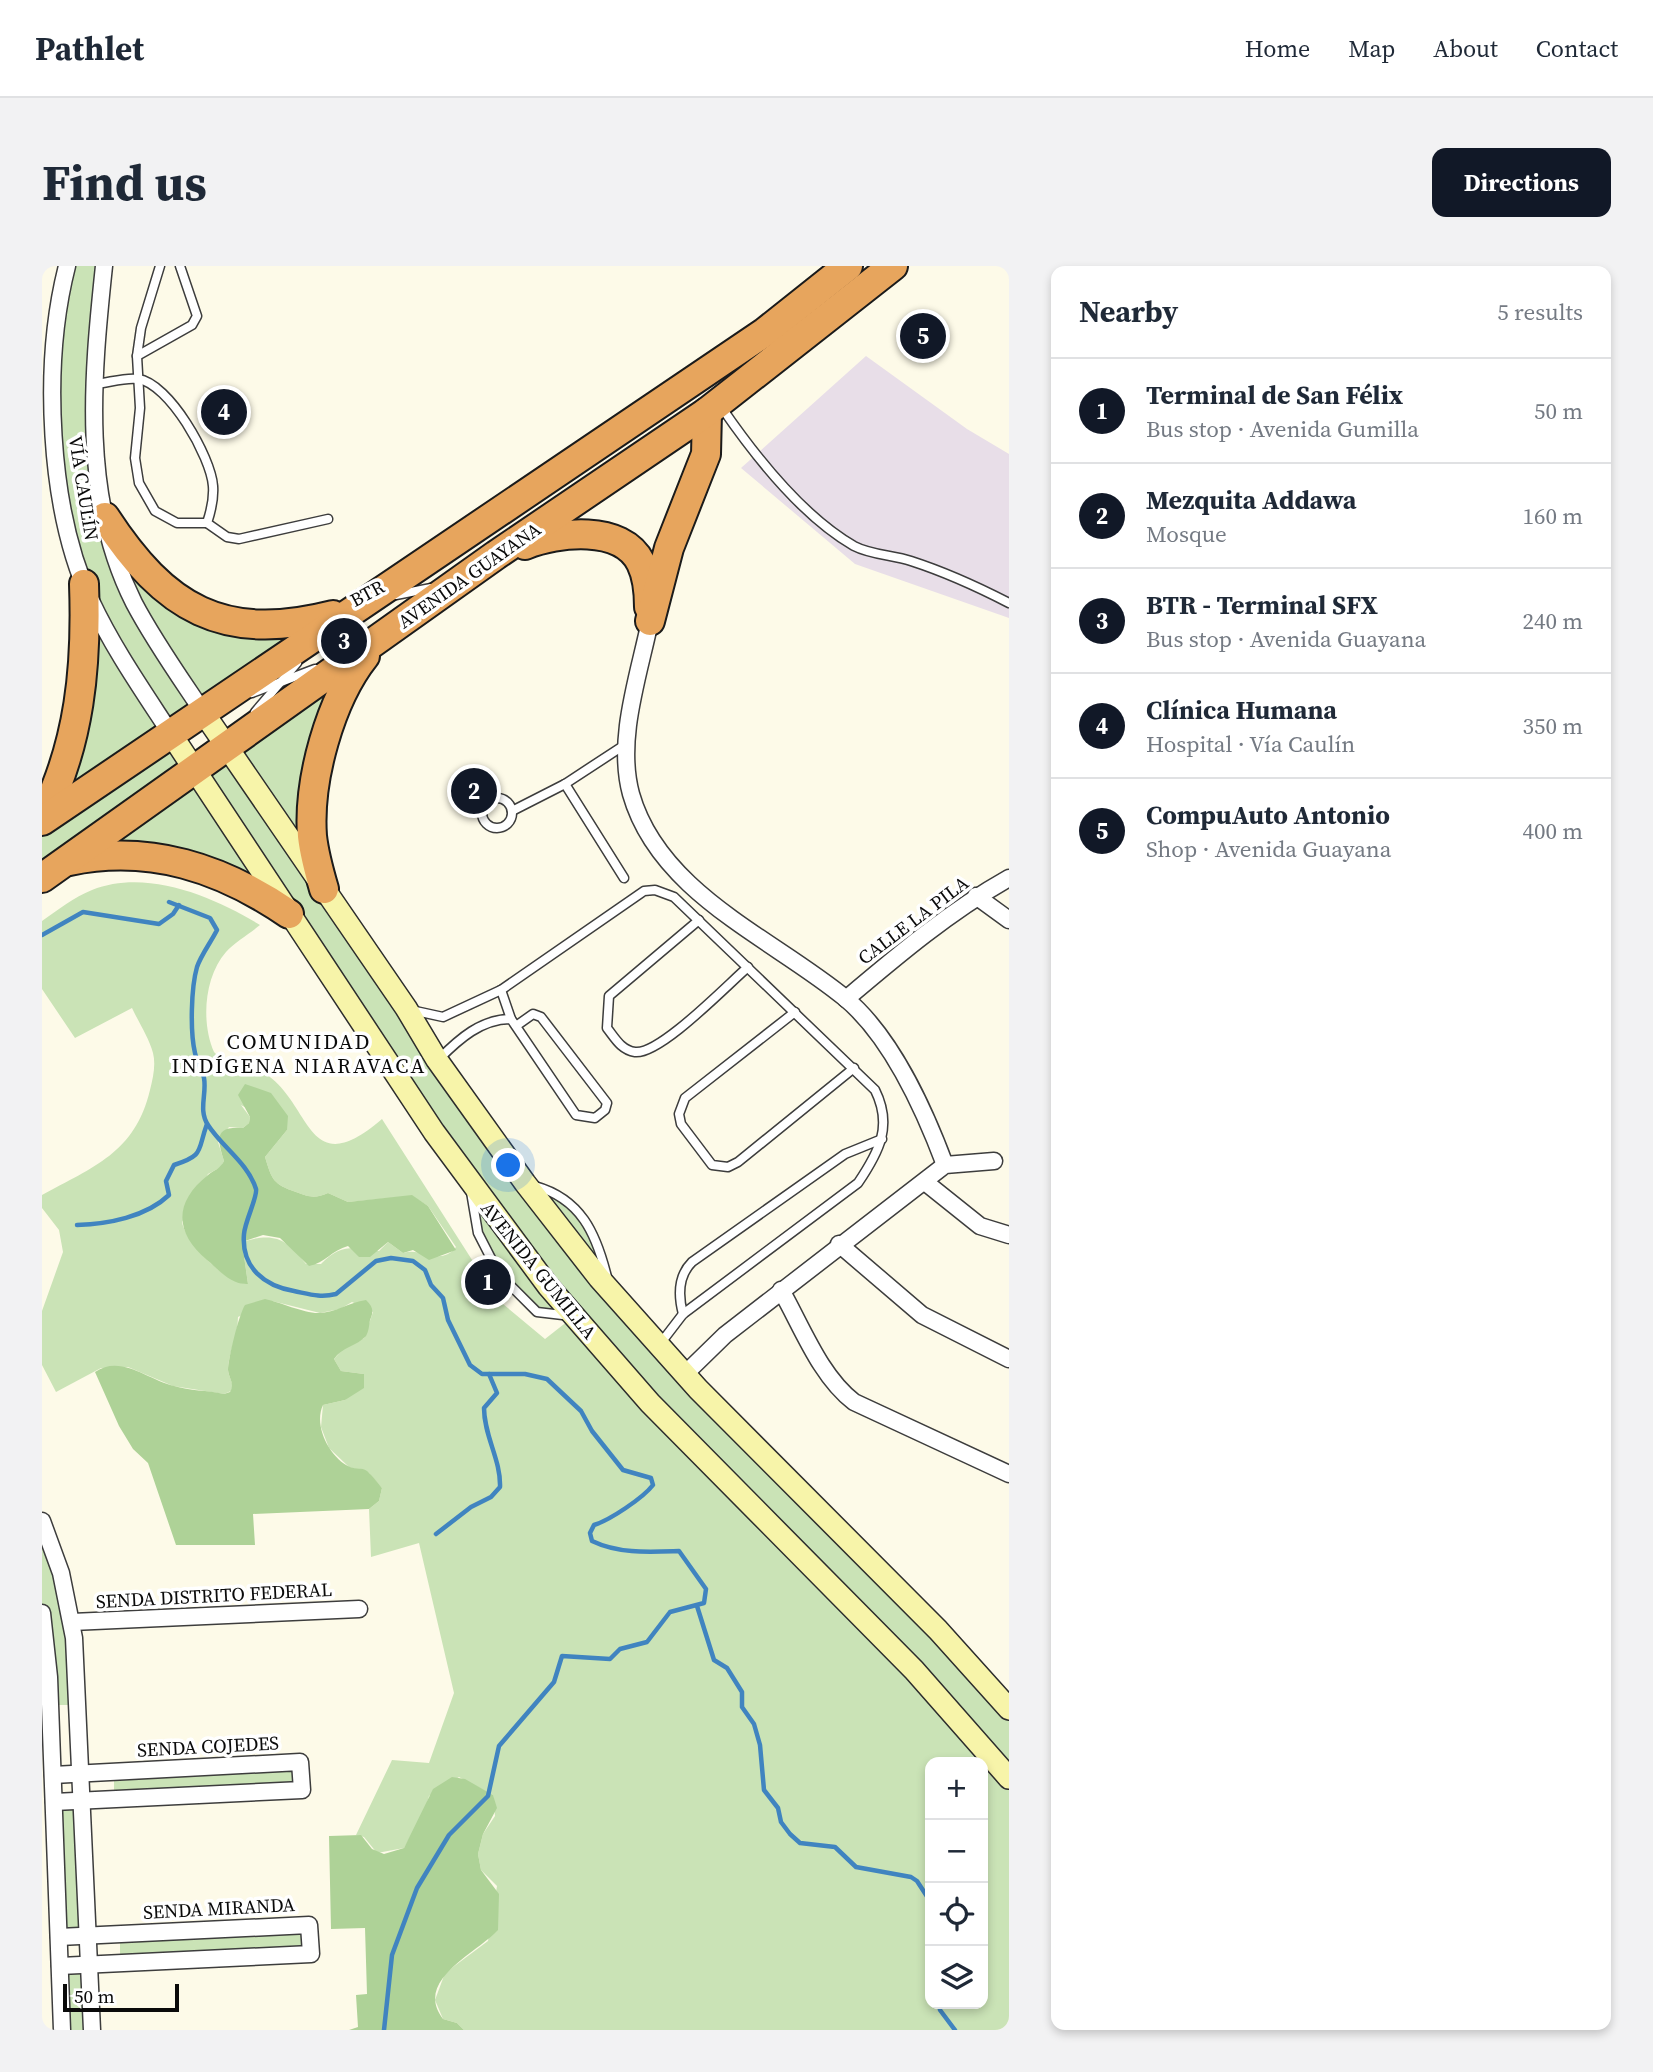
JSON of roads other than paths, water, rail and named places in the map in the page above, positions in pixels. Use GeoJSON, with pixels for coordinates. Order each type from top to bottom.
{"type":"FeatureCollection","features":[{"type":"Feature","properties":{"kind":"highway","name":"AVENIDA GUAYANA"},"geometry":{"type":"LineString","coordinates":[[42,819],[765,331],[848,266]]}},
{"type":"Feature","properties":{"kind":"highway","name":"AVENIDA GUAYANA"},"geometry":{"type":"LineString","coordinates":[[52,870],[456,583],[712,407],[893,266]]}},
{"type":"Feature","properties":{"kind":"highway"},"geometry":{"type":"LineString","coordinates":[[650,621],[668,548],[706,454],[712,407]]}},
{"type":"Feature","properties":{"kind":"highway"},"geometry":{"type":"LineString","coordinates":[[105,517],[149,576],[167,593],[212,616],[239,622],[282,625],[353,610]]}},
{"type":"Feature","properties":{"kind":"highway"},"geometry":{"type":"LineString","coordinates":[[496,555],[547,536],[582,532],[618,542],[640,561],[648,586],[650,621]]}},
{"type":"Feature","properties":{"kind":"highway"},"geometry":{"type":"LineString","coordinates":[[42,819],[66,768],[78,703],[86,631],[84,584]]}},
{"type":"Feature","properties":{"kind":"highway"},"geometry":{"type":"LineString","coordinates":[[324,889],[312,836],[312,812],[323,751],[348,680],[378,639]]}},
{"type":"Feature","properties":{"kind":"highway"},"geometry":{"type":"LineString","coordinates":[[52,870],[112,856],[158,858],[239,881],[289,914]]}},
{"type":"Feature","properties":{"kind":"main road"},"geometry":{"type":"LineString","coordinates":[[203,712],[406,1008],[437,1060],[525,1183],[610,1290],[685,1374],[938,1630],[1009,1709]]}},
{"type":"Feature","properties":{"kind":"main road","name":"AVENIDA GUMILLA"},"geometry":{"type":"LineString","coordinates":[[171,734],[470,1184],[512,1241],[574,1316],[708,1465],[807,1561],[956,1714],[1009,1778]]}},
{"type":"Feature","properties":{"kind":"street","name":"VÍA CAULÍN"},"geometry":{"type":"LineString","coordinates":[[67,266],[57,311],[53,435],[68,536],[84,584],[114,644],[171,734]]}},
{"type":"Feature","properties":{"kind":"street","name":"VÍA CAULÍN"},"geometry":{"type":"LineString","coordinates":[[104,266],[93,429],[105,517],[134,602],[203,712]]}},
{"type":"Feature","properties":{"kind":"street"},"geometry":{"type":"LineString","coordinates":[[650,621],[626,744],[631,793],[654,847],[715,907],[846,999],[874,1030],[925,1112],[945,1165]]}},
{"type":"Feature","properties":{"kind":"street","name":"CALLE LA PILA"},"geometry":{"type":"LineString","coordinates":[[846,999],[906,948],[976,896],[1009,877]]}},
{"type":"Feature","properties":{"kind":"street"},"geometry":{"type":"LineString","coordinates":[[976,896],[1009,920]]}},
{"type":"Feature","properties":{"kind":"street"},"geometry":{"type":"LineString","coordinates":[[685,1374],[725,1335],[839,1244],[945,1165],[994,1161]]}},
{"type":"Feature","properties":{"kind":"street"},"geometry":{"type":"LineString","coordinates":[[925,1182],[980,1226],[1009,1235]]}},
{"type":"Feature","properties":{"kind":"street"},"geometry":{"type":"LineString","coordinates":[[839,1244],[922,1315],[1009,1359]]}},
{"type":"Feature","properties":{"kind":"street"},"geometry":{"type":"LineString","coordinates":[[781,1290],[825,1368],[844,1394],[854,1402],[1009,1474]]}},
{"type":"Feature","properties":{"kind":"street"},"geometry":{"type":"LineString","coordinates":[[42,1521],[55,1555],[72,1622],[92,2030]]}},
{"type":"Feature","properties":{"kind":"street","name":"SENDA DISTRITO FEDERAL"},"geometry":{"type":"LineString","coordinates":[[72,1622],[359,1609]]}},
{"type":"Feature","properties":{"kind":"street"},"geometry":{"type":"LineString","coordinates":[[42,1613],[46,1705],[53,1775],[62,2030]]}},
{"type":"Feature","properties":{"kind":"street"},"geometry":{"type":"LineString","coordinates":[[46,1705],[77,1704]]}},
{"type":"Feature","properties":{"kind":"street","name":"SENDA COJEDES"},"geometry":{"type":"LineString","coordinates":[[53,1775],[300,1762],[302,1790],[54,1802]]}},
{"type":"Feature","properties":{"kind":"street","name":"SENDA MIRANDA"},"geometry":{"type":"LineString","coordinates":[[59,1937],[309,1925],[311,1954],[60,1966]]}},
{"type":"Feature","properties":{"kind":"lane"},"geometry":{"type":"LineString","coordinates":[[160,266],[141,328],[137,356],[140,408],[135,458],[139,483],[155,510],[177,523],[208,523],[227,537],[239,539],[328,519]]}},
{"type":"Feature","properties":{"kind":"lane"},"geometry":{"type":"LineString","coordinates":[[137,356],[192,325],[197,316],[180,266]]}},
{"type":"Feature","properties":{"kind":"lane"},"geometry":{"type":"LineString","coordinates":[[95,384],[137,379],[155,386],[167,397],[190,429],[213,484],[208,523]]}},
{"type":"Feature","properties":{"kind":"lane"},"geometry":{"type":"LineString","coordinates":[[712,407],[755,456],[803,504],[855,547],[909,561],[977,586],[1009,603]]}},
{"type":"Feature","properties":{"kind":"lane","name":"BTR"},"geometry":{"type":"LineString","coordinates":[[404,602],[432,555]]}},
{"type":"Feature","properties":{"kind":"lane","name":"BTR"},"geometry":{"type":"LineString","coordinates":[[226,746],[303,654],[335,630],[378,600],[456,583]]}},
{"type":"Feature","properties":{"kind":"lane","name":"BTR"},"geometry":{"type":"LineString","coordinates":[[203,712],[321,667],[398,612]]}},
{"type":"Feature","properties":{"kind":"lane"},"geometry":{"type":"LineString","coordinates":[[512,811],[565,785],[626,744]]}},
{"type":"Feature","properties":{"kind":"lane"},"geometry":{"type":"LineString","coordinates":[[565,785],[624,878]]}},
{"type":"Feature","properties":{"kind":"lane"},"geometry":{"type":"LineString","coordinates":[[406,1008],[443,1017],[501,990],[645,891],[656,890],[674,897],[874,1090],[886,1124],[876,1158],[858,1183],[683,1314],[659,1346]]}},
{"type":"Feature","properties":{"kind":"lane"},"geometry":{"type":"LineString","coordinates":[[699,920],[609,996],[607,1028],[622,1047],[636,1052],[656,1045],[748,967]]}},
{"type":"Feature","properties":{"kind":"lane"},"geometry":{"type":"LineString","coordinates":[[437,1060],[458,1040],[484,1024],[513,1023],[533,1014],[541,1017],[607,1103],[605,1110],[595,1118],[576,1115],[513,1023],[501,990]]}},
{"type":"Feature","properties":{"kind":"lane"},"geometry":{"type":"LineString","coordinates":[[795,1012],[685,1098],[679,1114],[681,1124],[712,1165],[728,1167],[738,1162],[854,1068]]}},
{"type":"Feature","properties":{"kind":"lane"},"geometry":{"type":"LineString","coordinates":[[683,1314],[680,1283],[684,1270],[692,1262],[845,1154],[882,1139]]}},
{"type":"Feature","properties":{"kind":"lane"},"geometry":{"type":"LineString","coordinates":[[470,1184],[478,1233],[499,1274],[537,1312],[574,1316]]}},
{"type":"Feature","properties":{"kind":"waterway"},"geometry":{"type":"LineString","coordinates":[[169,902],[210,918],[217,930],[201,958],[195,976],[193,1044],[204,1078],[205,1119],[247,1171],[256,1189],[244,1234],[246,1257],[251,1266],[265,1280],[283,1289],[325,1296],[336,1294],[376,1261],[391,1258],[413,1261],[425,1270],[431,1285],[443,1298],[448,1320],[470,1365],[482,1374],[525,1374],[547,1379],[581,1411],[592,1431],[623,1470],[651,1478],[653,1485],[642,1496],[617,1514],[594,1525],[590,1533],[592,1541],[623,1550],[679,1551],[706,1589],[704,1603],[670,1612],[647,1642],[620,1649],[610,1659],[562,1656],[554,1682],[499,1746],[488,1796],[449,1835],[417,1888],[392,1955],[384,2030]]}},
{"type":"Feature","properties":{"kind":"waterway"},"geometry":{"type":"LineString","coordinates":[[42,935],[83,912],[159,924],[173,914],[179,905]]}},
{"type":"Feature","properties":{"kind":"waterway"},"geometry":{"type":"LineString","coordinates":[[77,1225],[126,1218],[160,1203],[169,1195],[166,1181],[174,1165],[195,1155],[207,1124]]}},
{"type":"Feature","properties":{"kind":"waterway"},"geometry":{"type":"LineString","coordinates":[[436,1534],[471,1507],[491,1497],[500,1487],[484,1408],[497,1393],[489,1374]]}},
{"type":"Feature","properties":{"kind":"waterway"},"geometry":{"type":"LineString","coordinates":[[697,1606],[714,1660],[727,1668],[742,1692],[742,1707],[754,1724],[760,1745],[764,1790],[778,1808],[781,1822],[790,1834],[800,1843],[835,1847],[856,1867],[911,1877],[925,1893]]}},
{"type":"Feature","properties":{"kind":"waterway"},"geometry":{"type":"LineString","coordinates":[[940,2009],[955,2030]]}},
{"type":"Feature","properties":{"kind":"place","name":"CompuAuto Antonio"},"geometry":{"type":"Point","coordinates":[923,336]}},
{"type":"Feature","properties":{"kind":"place","name":"Clínica Humana"},"geometry":{"type":"Point","coordinates":[224,412]}},
{"type":"Feature","properties":{"kind":"place","name":"BTR - Terminal SFX"},"geometry":{"type":"Point","coordinates":[344,641]}},
{"type":"Feature","properties":{"kind":"place","name":"Mezquita Addawa"},"geometry":{"type":"Point","coordinates":[474,791]}},
{"type":"Feature","properties":{"kind":"place","name":"Terminal de San Félix"},"geometry":{"type":"Point","coordinates":[488,1282]}},
{"type":"Feature","properties":{"kind":"district","name":"COMUNIDAD INDÍGENA NIARAVACA"},"geometry":{"type":"Point","coordinates":[299,1054]}}]}
